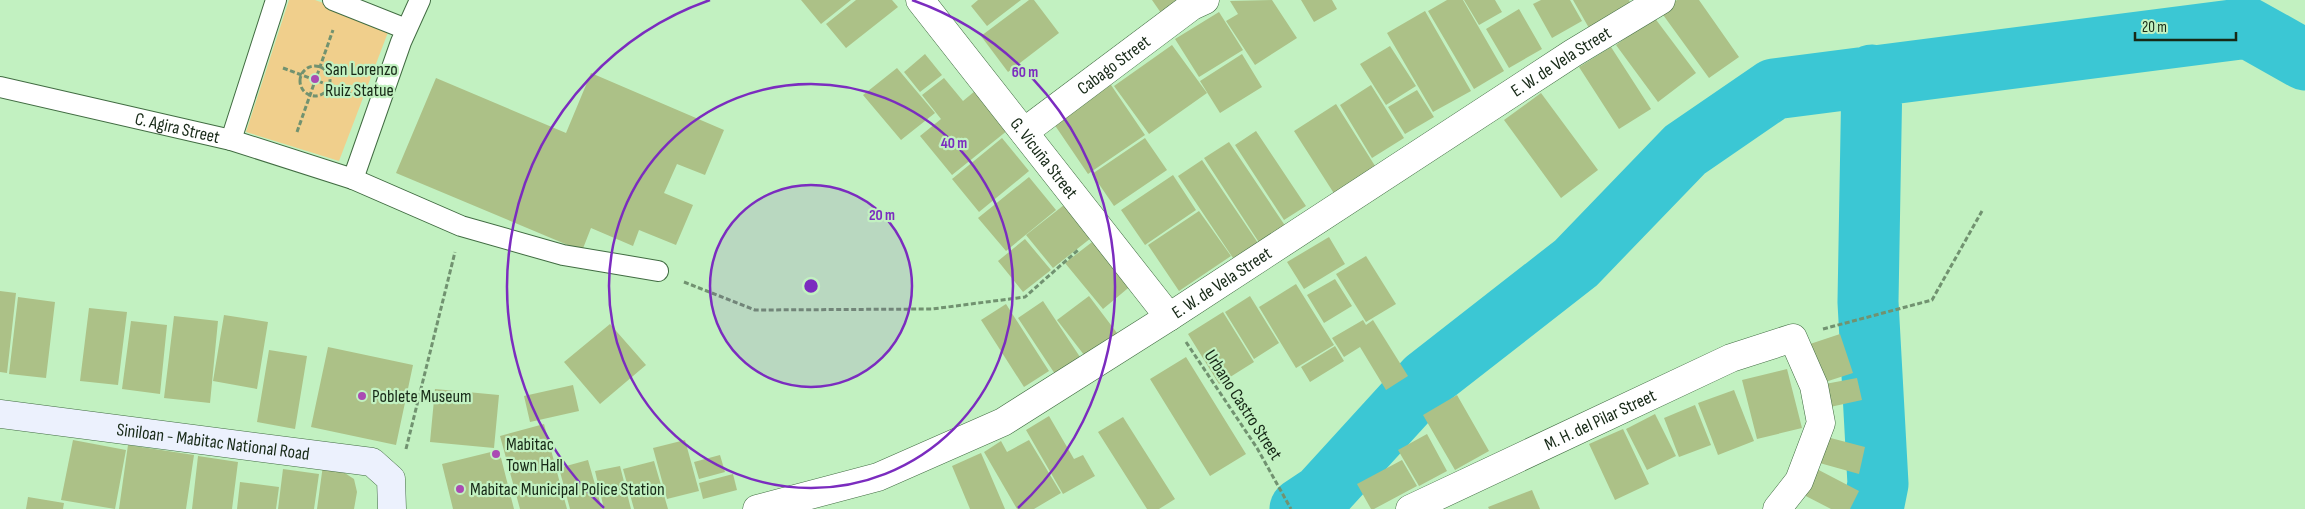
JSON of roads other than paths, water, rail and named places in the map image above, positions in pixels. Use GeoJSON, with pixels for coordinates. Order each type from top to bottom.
{"type":"FeatureCollection","features":[{"type":"Feature","properties":{"kind":"main road","name":"Siniloan - Mabitac National Road"},"geometry":{"type":"LineString","coordinates":[[0,414],[372,462],[391,479],[392,509]]}},
{"type":"Feature","properties":{"kind":"street","name":"G. Vicuña Street"},"geometry":{"type":"LineString","coordinates":[[920,0],[1169,317]]}},
{"type":"Feature","properties":{"kind":"street","name":"Cabago Street"},"geometry":{"type":"LineString","coordinates":[[1024,132],[1192,6],[1205,0]]}},
{"type":"Feature","properties":{"kind":"street","name":"E. W. de Vela Street"},"geometry":{"type":"LineString","coordinates":[[757,509],[878,477],[1003,422],[1169,317],[1573,53],[1660,0]]}},
{"type":"Feature","properties":{"kind":"street","name":"M. H. del Pilar Street"},"geometry":{"type":"LineString","coordinates":[[1410,509],[1731,358],[1793,338],[1814,386],[1821,423],[1799,481],[1777,509]]}},
{"type":"Feature","properties":{"kind":"lane"},"geometry":{"type":"LineString","coordinates":[[231,140],[276,0]]}},
{"type":"Feature","properties":{"kind":"lane"},"geometry":{"type":"LineString","coordinates":[[353,180],[406,28],[420,0]]}},
{"type":"Feature","properties":{"kind":"lane"},"geometry":{"type":"LineString","coordinates":[[338,2],[406,28]]}},
{"type":"Feature","properties":{"kind":"lane","name":"C. Agira Street"},"geometry":{"type":"LineString","coordinates":[[0,87],[231,140],[353,180],[461,226],[563,255],[658,272]]}},
{"type":"Feature","properties":{"kind":"waterway"},"geometry":{"type":"LineString","coordinates":[[1300,509],[1321,495],[1426,380],[1576,263],[1685,150],[1774,89],[2248,28],[2305,60]]}},
{"type":"Feature","properties":{"kind":"waterway"},"geometry":{"type":"LineString","coordinates":[[1872,75],[1868,302],[1878,484],[1873,509]]}},
{"type":"Feature","properties":{"kind":"place","name":"San Lorenzo Ruiz Statue"},"geometry":{"type":"Point","coordinates":[315,79]}},
{"type":"Feature","properties":{"kind":"place","name":"Poblete Museum"},"geometry":{"type":"Point","coordinates":[362,396]}},
{"type":"Feature","properties":{"kind":"place","name":"Mabitac Town Hall"},"geometry":{"type":"Point","coordinates":[496,454]}},
{"type":"Feature","properties":{"kind":"place","name":"Mabitac Municipal Police Station"},"geometry":{"type":"Point","coordinates":[460,489]}}]}
